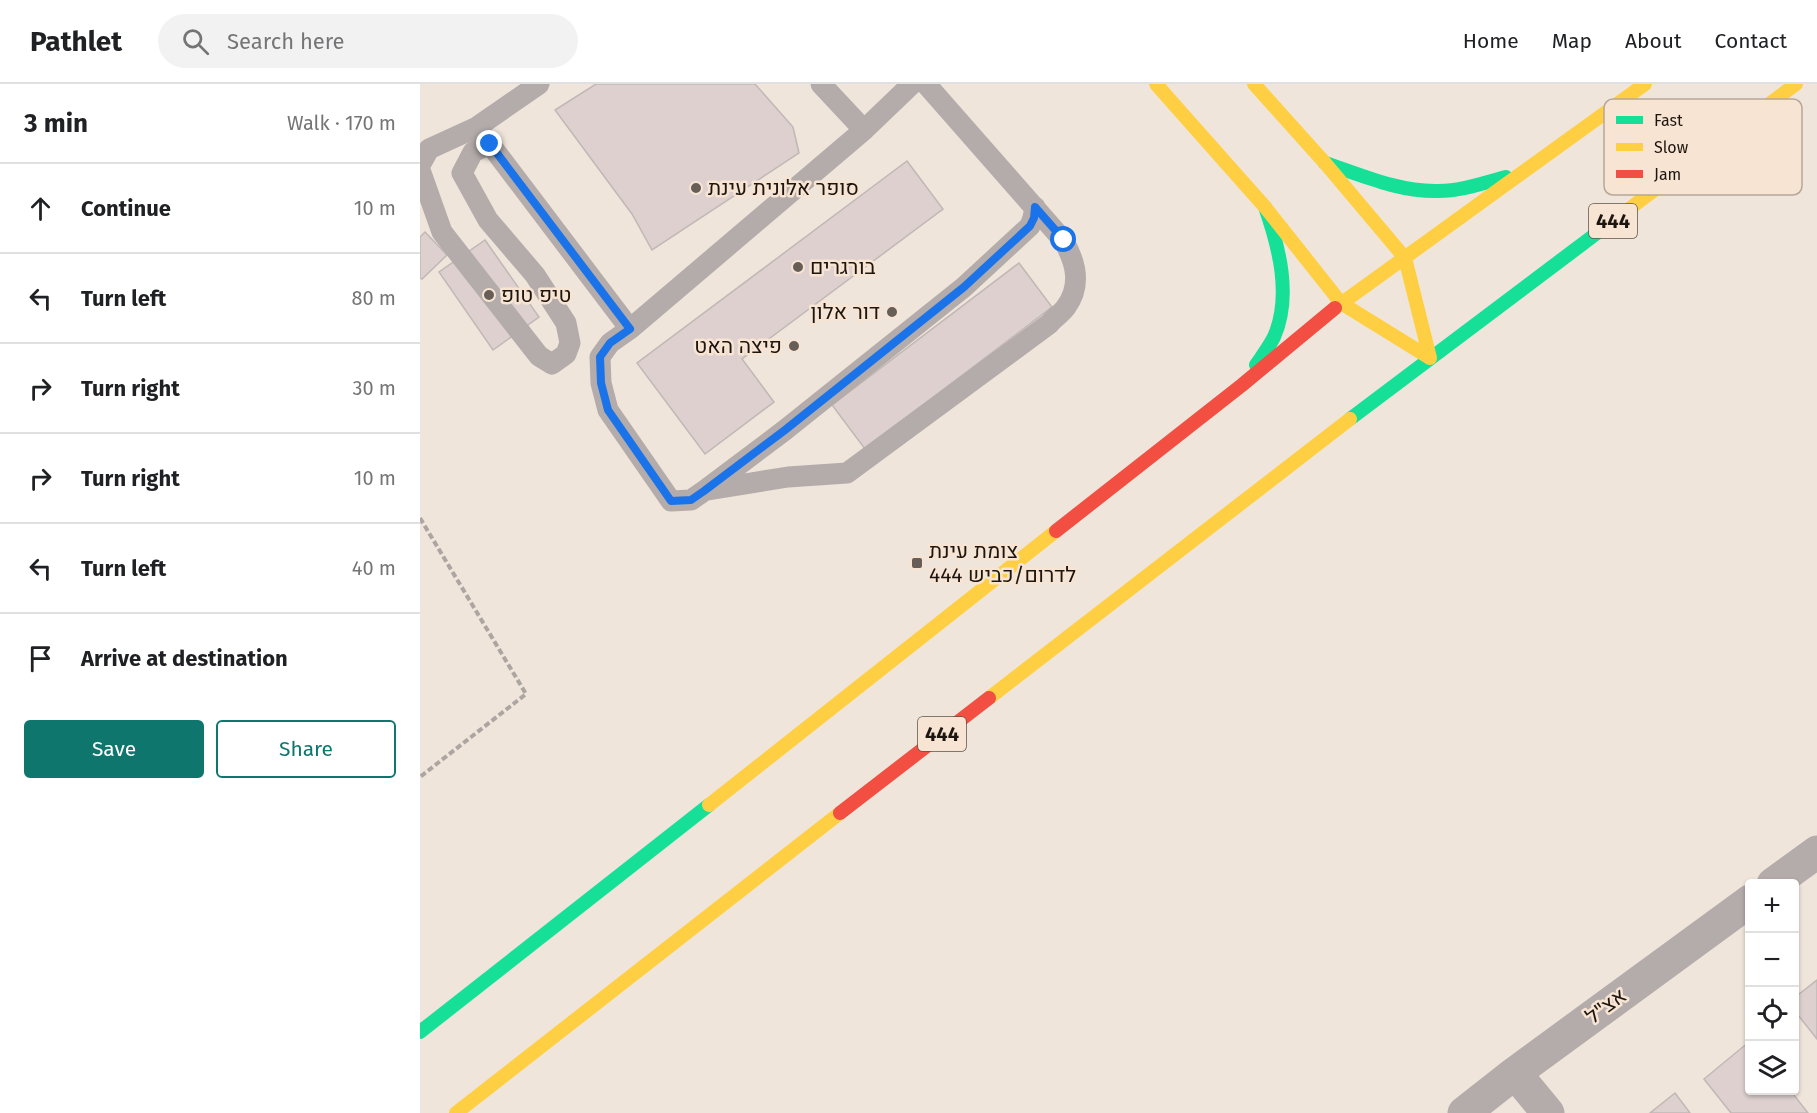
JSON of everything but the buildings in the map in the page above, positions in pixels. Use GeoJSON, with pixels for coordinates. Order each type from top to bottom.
{"type":"FeatureCollection","features":[{"type":"Feature","properties":{"kind":"main road"},"geometry":{"type":"LineString","coordinates":[[1156,84],[1265,207],[1341,303],[1430,358]]}},
{"type":"Feature","properties":{"kind":"main road"},"geometry":{"type":"LineString","coordinates":[[1254,84],[1326,163],[1405,258],[1430,358]]}},
{"type":"Feature","properties":{"kind":"main road"},"geometry":{"type":"LineString","coordinates":[[1624,99],[1645,84]]}},
{"type":"Feature","properties":{"kind":"main road","name":"444"},"geometry":{"type":"LineString","coordinates":[[1776,99],[1796,84]]}},
{"type":"Feature","properties":{"kind":"main road"},"geometry":{"type":"LineString","coordinates":[[420,1032],[1242,385],[1341,303],[1604,114]]}},
{"type":"Feature","properties":{"kind":"main road"},"geometry":{"type":"LineString","coordinates":[[1326,163],[1400,187],[1438,191],[1478,185],[1523,172]]}},
{"type":"Feature","properties":{"kind":"main road","name":"444"},"geometry":{"type":"LineString","coordinates":[[456,1113],[738,892],[1430,358],[1648,195]]}},
{"type":"Feature","properties":{"kind":"main road"},"geometry":{"type":"LineString","coordinates":[[1242,385],[1277,328],[1281,304],[1280,254],[1265,207]]}},
{"type":"Feature","properties":{"kind":"street"},"geometry":{"type":"LineString","coordinates":[[1780,879],[1817,852]]}},
{"type":"Feature","properties":{"kind":"street","name":"אצ\"ל"},"geometry":{"type":"LineString","coordinates":[[1464,1113],[1745,904]]}},
{"type":"Feature","properties":{"kind":"street"},"geometry":{"type":"LineString","coordinates":[[1515,1073],[1548,1113]]}},
{"type":"Feature","properties":{"kind":"lane"},"geometry":{"type":"LineString","coordinates":[[539,84],[483,136],[462,173],[488,220],[535,275],[566,323],[570,343],[566,354]]}},
{"type":"Feature","properties":{"kind":"lane"},"geometry":{"type":"LineString","coordinates":[[822,84],[864,130]]}},
{"type":"Feature","properties":{"kind":"lane"},"geometry":{"type":"LineString","coordinates":[[912,84],[864,130],[630,329],[610,343],[600,357],[601,383],[608,410],[671,501],[691,500],[704,491],[785,430],[964,287],[1030,226],[1034,218],[1035,207]]}},
{"type":"Feature","properties":{"kind":"lane"},"geometry":{"type":"LineString","coordinates":[[704,491],[788,477],[847,473],[1049,324],[1065,308],[1074,292],[1076,271],[1072,255],[1064,240],[926,84]]}},
{"type":"Feature","properties":{"kind":"lane"},"geometry":{"type":"LineString","coordinates":[[420,165],[429,148],[483,136]]}},
{"type":"Feature","properties":{"kind":"lane"},"geometry":{"type":"LineString","coordinates":[[483,136],[630,329]]}},
{"type":"Feature","properties":{"kind":"lane"},"geometry":{"type":"LineString","coordinates":[[420,170],[442,232],[539,356],[552,364],[580,348],[594,350],[600,357]]}},
{"type":"Feature","properties":{"kind":"path"},"geometry":{"type":"LineString","coordinates":[[420,518],[525,694],[420,777]]}},
{"type":"Feature","properties":{"kind":"traffic: fast"},"geometry":{"type":"LineString","coordinates":[[1325,163],[1380,182],[1423,191],[1455,190],[1506,177]]}},
{"type":"Feature","properties":{"kind":"traffic: fast"},"geometry":{"type":"LineString","coordinates":[[1256,365],[1274,337],[1282,305],[1283,288],[1279,255],[1265,207]]}},
{"type":"Feature","properties":{"kind":"traffic: fast"},"geometry":{"type":"LineString","coordinates":[[1350,419],[1601,230]]}},
{"type":"Feature","properties":{"kind":"traffic: fast"},"geometry":{"type":"LineString","coordinates":[[420,1032],[709,805]]}},
{"type":"Feature","properties":{"kind":"traffic: slow"},"geometry":{"type":"LineString","coordinates":[[1156,84],[1265,207],[1341,303],[1430,358]]}},
{"type":"Feature","properties":{"kind":"traffic: slow"},"geometry":{"type":"LineString","coordinates":[[1254,84],[1325,163],[1405,258],[1430,358]]}},
{"type":"Feature","properties":{"kind":"traffic: slow"},"geometry":{"type":"LineString","coordinates":[[1624,99],[1645,84]]}},
{"type":"Feature","properties":{"kind":"traffic: slow"},"geometry":{"type":"LineString","coordinates":[[1776,99],[1796,84]]}},
{"type":"Feature","properties":{"kind":"traffic: slow"},"geometry":{"type":"LineString","coordinates":[[1335,308],[1604,114]]}},
{"type":"Feature","properties":{"kind":"traffic: slow"},"geometry":{"type":"LineString","coordinates":[[1601,230],[1648,195]]}},
{"type":"Feature","properties":{"kind":"traffic: slow"},"geometry":{"type":"LineString","coordinates":[[989,698],[1350,419]]}},
{"type":"Feature","properties":{"kind":"traffic: slow"},"geometry":{"type":"LineString","coordinates":[[709,805],[1056,531]]}},
{"type":"Feature","properties":{"kind":"traffic: slow"},"geometry":{"type":"LineString","coordinates":[[456,1113],[840,813]]}},
{"type":"Feature","properties":{"kind":"traffic: jam"},"geometry":{"type":"LineString","coordinates":[[1056,531],[1242,385],[1335,308]]}},
{"type":"Feature","properties":{"kind":"traffic: jam"},"geometry":{"type":"LineString","coordinates":[[840,813],[989,698]]}},
{"type":"Feature","properties":{"kind":"place","name":"סופר אלונית עינת"},"geometry":{"type":"Point","coordinates":[696,188]}},
{"type":"Feature","properties":{"kind":"place","name":"בורגרים"},"geometry":{"type":"Point","coordinates":[798,267]}},
{"type":"Feature","properties":{"kind":"place","name":"טיפ טופ"},"geometry":{"type":"Point","coordinates":[489,295]}},
{"type":"Feature","properties":{"kind":"place","name":"דור אלון"},"geometry":{"type":"Point","coordinates":[892,312]}},
{"type":"Feature","properties":{"kind":"place","name":"פיצה האט"},"geometry":{"type":"Point","coordinates":[794,346]}},
{"type":"Feature","properties":{"kind":"place","name":"צומת עינת לדרום/כביש 444"},"geometry":{"type":"Point","coordinates":[917,563]}},
{"type":"Feature","properties":{"kind":"route"},"geometry":{"type":"LineString","coordinates":[[490,144],[630,329],[610,343],[600,357],[601,383],[608,410],[671,501],[691,500],[704,491],[785,430],[964,287],[1030,226],[1034,218],[1035,207],[1064,240]]}}]}
